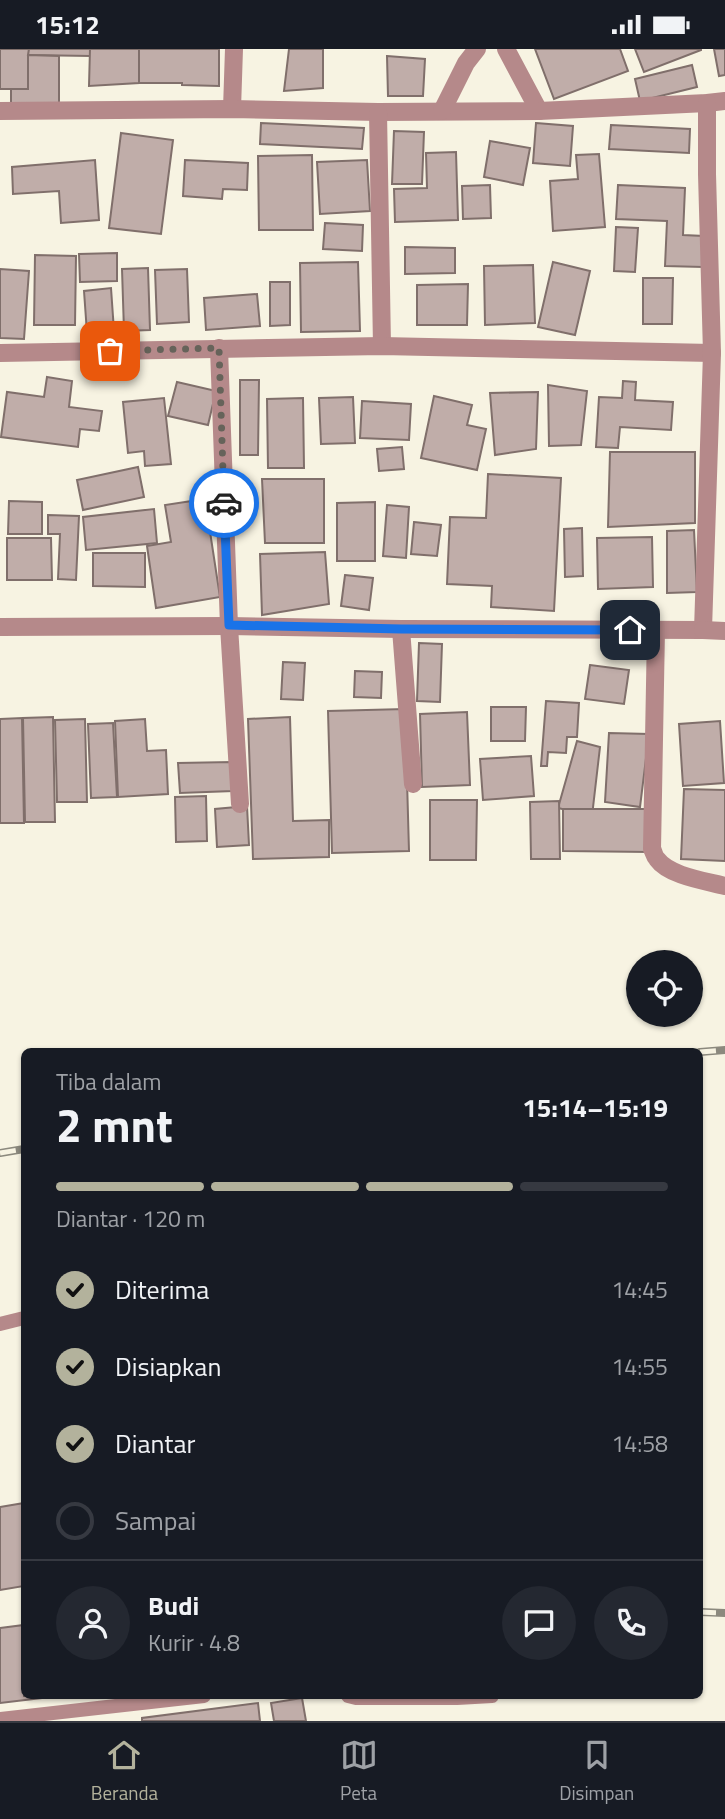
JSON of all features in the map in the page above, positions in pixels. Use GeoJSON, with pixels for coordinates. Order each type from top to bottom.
{"type":"FeatureCollection","features":[{"type":"Feature","properties":{"kind":"street"},"geometry":{"type":"LineString","coordinates":[[232,109],[234,49]]}},
{"type":"Feature","properties":{"kind":"street"},"geometry":{"type":"LineString","coordinates":[[442,111],[466,63],[477,49]]}},
{"type":"Feature","properties":{"kind":"street"},"geometry":{"type":"LineString","coordinates":[[506,49],[539,111]]}},
{"type":"Feature","properties":{"kind":"street"},"geometry":{"type":"LineString","coordinates":[[0,111],[539,111],[716,102],[707,174],[719,353],[704,630]]}},
{"type":"Feature","properties":{"kind":"street"},"geometry":{"type":"LineString","coordinates":[[378,112],[382,346]]}},
{"type":"Feature","properties":{"kind":"street"},"geometry":{"type":"LineString","coordinates":[[0,353],[382,346],[719,353]]}},
{"type":"Feature","properties":{"kind":"street"},"geometry":{"type":"LineString","coordinates":[[219,348],[229,625],[240,804]]}},
{"type":"Feature","properties":{"kind":"street"},"geometry":{"type":"LineString","coordinates":[[0,627],[229,625],[725,631]]}},
{"type":"Feature","properties":{"kind":"street"},"geometry":{"type":"LineString","coordinates":[[401,629],[413,784]]}},
{"type":"Feature","properties":{"kind":"street"},"geometry":{"type":"LineString","coordinates":[[656,630],[652,849],[657,860],[666,868],[684,876],[725,886]]}},
{"type":"Feature","properties":{"kind":"lane"},"geometry":{"type":"LineString","coordinates":[[0,1324],[21,1319]]}},
{"type":"Feature","properties":{"kind":"lane"},"geometry":{"type":"LineString","coordinates":[[0,1719],[177,1699]]}},
{"type":"Feature","properties":{"kind":"building"},"geometry":{"type":"Polygon","coordinates":[[[0,49],[29,49],[28,89],[0,89],[0,49]]]}},
{"type":"Feature","properties":{"kind":"building"},"geometry":{"type":"Polygon","coordinates":[[[29,49],[90,49],[90,56],[28,55],[29,49]]]}},
{"type":"Feature","properties":{"kind":"building"},"geometry":{"type":"Polygon","coordinates":[[[90,49],[139,49],[139,83],[89,86],[90,49]]]}},
{"type":"Feature","properties":{"kind":"building"},"geometry":{"type":"Polygon","coordinates":[[[139,49],[219,49],[219,86],[139,83],[139,49]]]}},
{"type":"Feature","properties":{"kind":"building"},"geometry":{"type":"Polygon","coordinates":[[[289,49],[323,49],[323,88],[284,91],[289,49]]]}},
{"type":"Feature","properties":{"kind":"building"},"geometry":{"type":"Polygon","coordinates":[[[535,49],[620,49],[628,71],[554,99],[535,49]]]}},
{"type":"Feature","properties":{"kind":"building"},"geometry":{"type":"Polygon","coordinates":[[[635,49],[701,49],[701,50],[644,72],[635,49]]]}},
{"type":"Feature","properties":{"kind":"building"},"geometry":{"type":"Polygon","coordinates":[[[714,49],[725,49],[725,75],[719,76],[714,49]]]}},
{"type":"Feature","properties":{"kind":"building"},"geometry":{"type":"Polygon","coordinates":[[[28,55],[59,56],[59,105],[11,105],[11,89],[28,89],[28,55]]]}},
{"type":"Feature","properties":{"kind":"building"},"geometry":{"type":"Polygon","coordinates":[[[387,56],[425,59],[423,96],[388,96],[387,56]]]}},
{"type":"Feature","properties":{"kind":"building"},"geometry":{"type":"Polygon","coordinates":[[[692,65],[697,87],[640,101],[635,79],[692,65]]]}},
{"type":"Feature","properties":{"kind":"building"},"geometry":{"type":"Polygon","coordinates":[[[261,123],[364,128],[362,149],[260,144],[261,123]]]}},
{"type":"Feature","properties":{"kind":"building"},"geometry":{"type":"Polygon","coordinates":[[[536,123],[573,126],[570,166],[533,163],[536,123]]]}},
{"type":"Feature","properties":{"kind":"building"},"geometry":{"type":"Polygon","coordinates":[[[611,125],[690,129],[689,153],[609,149],[611,125]]]}},
{"type":"Feature","properties":{"kind":"building"},"geometry":{"type":"Polygon","coordinates":[[[394,131],[424,132],[422,184],[392,184],[394,131]]]}},
{"type":"Feature","properties":{"kind":"building"},"geometry":{"type":"Polygon","coordinates":[[[121,133],[173,140],[161,234],[109,228],[121,133]]]}},
{"type":"Feature","properties":{"kind":"building"},"geometry":{"type":"Polygon","coordinates":[[[490,141],[530,148],[523,185],[484,177],[490,141]]]}},
{"type":"Feature","properties":{"kind":"building"},"geometry":{"type":"Polygon","coordinates":[[[456,152],[458,220],[395,222],[394,189],[427,188],[426,153],[456,152]]]}},
{"type":"Feature","properties":{"kind":"building"},"geometry":{"type":"Polygon","coordinates":[[[599,154],[605,227],[553,231],[550,181],[578,179],[576,155],[599,154]]]}},
{"type":"Feature","properties":{"kind":"building"},"geometry":{"type":"Polygon","coordinates":[[[312,155],[313,230],[259,230],[258,156],[312,155]]]}},
{"type":"Feature","properties":{"kind":"building"},"geometry":{"type":"Polygon","coordinates":[[[95,160],[99,220],[61,223],[59,191],[13,194],[12,167],[95,160]]]}},
{"type":"Feature","properties":{"kind":"building"},"geometry":{"type":"Polygon","coordinates":[[[185,160],[248,163],[247,190],[223,189],[222,199],[183,196],[185,160]]]}},
{"type":"Feature","properties":{"kind":"building"},"geometry":{"type":"Polygon","coordinates":[[[367,160],[370,211],[320,214],[317,162],[367,160]]]}},
{"type":"Feature","properties":{"kind":"building"},"geometry":{"type":"Polygon","coordinates":[[[490,185],[491,218],[463,219],[462,186],[490,185]]]}},
{"type":"Feature","properties":{"kind":"building"},"geometry":{"type":"Polygon","coordinates":[[[618,185],[685,188],[683,235],[704,236],[703,267],[665,266],[667,221],[616,219],[618,185]]]}},
{"type":"Feature","properties":{"kind":"building"},"geometry":{"type":"Polygon","coordinates":[[[325,223],[363,225],[362,251],[323,249],[325,223]]]}},
{"type":"Feature","properties":{"kind":"building"},"geometry":{"type":"Polygon","coordinates":[[[616,227],[638,228],[635,272],[614,271],[616,227]]]}},
{"type":"Feature","properties":{"kind":"building"},"geometry":{"type":"Polygon","coordinates":[[[405,247],[455,248],[455,273],[405,274],[405,247]]]}},
{"type":"Feature","properties":{"kind":"building"},"geometry":{"type":"Polygon","coordinates":[[[117,253],[117,281],[80,282],[79,254],[117,253]]]}},
{"type":"Feature","properties":{"kind":"building"},"geometry":{"type":"Polygon","coordinates":[[[35,255],[76,256],[75,325],[34,325],[35,255]]]}},
{"type":"Feature","properties":{"kind":"building"},"geometry":{"type":"Polygon","coordinates":[[[358,262],[360,331],[301,332],[300,263],[358,262]]]}},
{"type":"Feature","properties":{"kind":"building"},"geometry":{"type":"Polygon","coordinates":[[[553,262],[590,271],[575,335],[538,327],[553,262]]]}},
{"type":"Feature","properties":{"kind":"building"},"geometry":{"type":"Polygon","coordinates":[[[533,265],[535,323],[485,325],[484,266],[533,265]]]}},
{"type":"Feature","properties":{"kind":"building"},"geometry":{"type":"Polygon","coordinates":[[[148,268],[150,330],[124,331],[122,269],[148,268]]]}},
{"type":"Feature","properties":{"kind":"building"},"geometry":{"type":"Polygon","coordinates":[[[0,269],[29,271],[24,339],[0,338],[0,269]]]}},
{"type":"Feature","properties":{"kind":"building"},"geometry":{"type":"Polygon","coordinates":[[[187,269],[189,322],[157,324],[155,270],[187,269]]]}},
{"type":"Feature","properties":{"kind":"building"},"geometry":{"type":"Polygon","coordinates":[[[643,278],[673,278],[672,324],[643,324],[643,278]]]}},
{"type":"Feature","properties":{"kind":"building"},"geometry":{"type":"Polygon","coordinates":[[[270,282],[290,282],[290,325],[270,326],[270,282]]]}},
{"type":"Feature","properties":{"kind":"building"},"geometry":{"type":"Polygon","coordinates":[[[468,284],[467,325],[417,325],[417,285],[468,284]]]}},
{"type":"Feature","properties":{"kind":"building"},"geometry":{"type":"Polygon","coordinates":[[[111,288],[114,331],[87,333],[84,291],[111,288]]]}},
{"type":"Feature","properties":{"kind":"building"},"geometry":{"type":"Polygon","coordinates":[[[257,294],[260,326],[206,330],[204,298],[257,294]]]}},
{"type":"Feature","properties":{"kind":"building"},"geometry":{"type":"Polygon","coordinates":[[[47,377],[72,381],[69,407],[102,411],[99,431],[80,429],[78,447],[1,437],[7,392],[44,397],[47,377]]]}},
{"type":"Feature","properties":{"kind":"building"},"geometry":{"type":"Polygon","coordinates":[[[240,380],[259,380],[258,455],[240,455],[240,380]]]}},
{"type":"Feature","properties":{"kind":"building"},"geometry":{"type":"Polygon","coordinates":[[[623,381],[636,382],[635,400],[673,402],[671,430],[620,427],[618,448],[596,447],[599,397],[622,398],[623,381]]]}},
{"type":"Feature","properties":{"kind":"building"},"geometry":{"type":"Polygon","coordinates":[[[177,382],[216,391],[208,425],[168,416],[177,382]]]}},
{"type":"Feature","properties":{"kind":"building"},"geometry":{"type":"Polygon","coordinates":[[[548,385],[587,391],[581,445],[549,446],[548,385]]]}},
{"type":"Feature","properties":{"kind":"building"},"geometry":{"type":"Polygon","coordinates":[[[538,392],[536,449],[495,455],[490,393],[538,392]]]}},
{"type":"Feature","properties":{"kind":"building"},"geometry":{"type":"Polygon","coordinates":[[[434,396],[472,405],[467,425],[486,429],[477,470],[421,458],[434,396]]]}},
{"type":"Feature","properties":{"kind":"building"},"geometry":{"type":"Polygon","coordinates":[[[353,397],[355,443],[321,444],[319,398],[353,397]]]}},
{"type":"Feature","properties":{"kind":"building"},"geometry":{"type":"Polygon","coordinates":[[[164,398],[171,464],[145,466],[144,451],[128,453],[123,402],[164,398]]]}},
{"type":"Feature","properties":{"kind":"building"},"geometry":{"type":"Polygon","coordinates":[[[303,398],[304,468],[268,468],[267,399],[303,398]]]}},
{"type":"Feature","properties":{"kind":"building"},"geometry":{"type":"Polygon","coordinates":[[[362,401],[411,404],[409,440],[360,438],[362,401]]]}},
{"type":"Feature","properties":{"kind":"building"},"geometry":{"type":"Polygon","coordinates":[[[402,447],[404,469],[379,471],[377,449],[402,447]]]}},
{"type":"Feature","properties":{"kind":"building"},"geometry":{"type":"Polygon","coordinates":[[[610,452],[695,452],[695,523],[608,527],[610,452]]]}},
{"type":"Feature","properties":{"kind":"building"},"geometry":{"type":"Polygon","coordinates":[[[138,467],[144,497],[83,510],[77,480],[138,467]]]}},
{"type":"Feature","properties":{"kind":"building"},"geometry":{"type":"Polygon","coordinates":[[[488,474],[561,478],[554,611],[491,607],[492,586],[447,584],[450,517],[486,518],[488,474]]]}},
{"type":"Feature","properties":{"kind":"building"},"geometry":{"type":"Polygon","coordinates":[[[262,479],[324,479],[324,543],[265,543],[262,479]]]}},
{"type":"Feature","properties":{"kind":"building"},"geometry":{"type":"Polygon","coordinates":[[[205,499],[220,597],[156,608],[147,546],[171,542],[165,505],[205,499]]]}},
{"type":"Feature","properties":{"kind":"building"},"geometry":{"type":"Polygon","coordinates":[[[9,501],[42,502],[42,534],[8,534],[9,501]]]}},
{"type":"Feature","properties":{"kind":"building"},"geometry":{"type":"Polygon","coordinates":[[[375,502],[375,561],[337,561],[337,503],[375,502]]]}},
{"type":"Feature","properties":{"kind":"building"},"geometry":{"type":"Polygon","coordinates":[[[387,505],[409,507],[406,558],[383,556],[387,505]]]}},
{"type":"Feature","properties":{"kind":"building"},"geometry":{"type":"Polygon","coordinates":[[[154,509],[157,543],[86,550],[83,517],[154,509]]]}},
{"type":"Feature","properties":{"kind":"building"},"geometry":{"type":"Polygon","coordinates":[[[48,515],[79,516],[76,580],[58,579],[60,534],[48,534],[48,515]]]}},
{"type":"Feature","properties":{"kind":"building"},"geometry":{"type":"Polygon","coordinates":[[[414,522],[441,525],[437,556],[411,554],[414,522]]]}},
{"type":"Feature","properties":{"kind":"building"},"geometry":{"type":"Polygon","coordinates":[[[582,528],[583,576],[565,577],[564,529],[582,528]]]}},
{"type":"Feature","properties":{"kind":"building"},"geometry":{"type":"Polygon","coordinates":[[[694,530],[697,592],[667,593],[667,531],[694,530]]]}},
{"type":"Feature","properties":{"kind":"building"},"geometry":{"type":"Polygon","coordinates":[[[652,537],[653,587],[598,589],[597,538],[652,537]]]}},
{"type":"Feature","properties":{"kind":"building"},"geometry":{"type":"Polygon","coordinates":[[[7,538],[51,538],[52,580],[7,580],[7,538]]]}},
{"type":"Feature","properties":{"kind":"building"},"geometry":{"type":"Polygon","coordinates":[[[325,552],[329,604],[262,615],[260,554],[325,552]]]}},
{"type":"Feature","properties":{"kind":"building"},"geometry":{"type":"Polygon","coordinates":[[[93,553],[145,553],[145,587],[93,586],[93,553]]]}},
{"type":"Feature","properties":{"kind":"building"},"geometry":{"type":"Polygon","coordinates":[[[345,575],[373,578],[369,610],[341,606],[345,575]]]}},
{"type":"Feature","properties":{"kind":"building"},"geometry":{"type":"Polygon","coordinates":[[[419,643],[442,644],[440,702],[417,701],[419,643]]]}},
{"type":"Feature","properties":{"kind":"building"},"geometry":{"type":"Polygon","coordinates":[[[283,662],[305,663],[303,700],[281,699],[283,662]]]}},
{"type":"Feature","properties":{"kind":"building"},"geometry":{"type":"Polygon","coordinates":[[[590,665],[629,670],[624,704],[585,699],[590,665]]]}},
{"type":"Feature","properties":{"kind":"building"},"geometry":{"type":"Polygon","coordinates":[[[355,671],[382,672],[381,698],[354,697],[355,671]]]}},
{"type":"Feature","properties":{"kind":"building"},"geometry":{"type":"Polygon","coordinates":[[[546,701],[579,703],[577,737],[567,737],[566,753],[548,752],[547,766],[541,766],[546,701]]]}},
{"type":"Feature","properties":{"kind":"building"},"geometry":{"type":"Polygon","coordinates":[[[491,707],[526,707],[525,741],[491,741],[491,707]]]}},
{"type":"Feature","properties":{"kind":"building"},"geometry":{"type":"Polygon","coordinates":[[[405,709],[409,851],[332,853],[328,711],[405,709]]]}},
{"type":"Feature","properties":{"kind":"building"},"geometry":{"type":"Polygon","coordinates":[[[467,712],[470,785],[422,787],[420,714],[467,712]]]}},
{"type":"Feature","properties":{"kind":"building"},"geometry":{"type":"Polygon","coordinates":[[[53,717],[55,822],[25,822],[23,718],[53,717]]]}},
{"type":"Feature","properties":{"kind":"building"},"geometry":{"type":"Polygon","coordinates":[[[290,717],[293,821],[329,820],[329,857],[253,859],[248,719],[290,717]]]}},
{"type":"Feature","properties":{"kind":"building"},"geometry":{"type":"Polygon","coordinates":[[[22,718],[24,823],[0,823],[0,719],[22,718]]]}},
{"type":"Feature","properties":{"kind":"building"},"geometry":{"type":"Polygon","coordinates":[[[85,719],[87,802],[57,802],[55,720],[85,719]]]}},
{"type":"Feature","properties":{"kind":"building"},"geometry":{"type":"Polygon","coordinates":[[[145,719],[147,751],[166,750],[168,794],[118,797],[115,721],[145,719]]]}},
{"type":"Feature","properties":{"kind":"building"},"geometry":{"type":"Polygon","coordinates":[[[720,721],[724,783],[683,786],[679,724],[720,721]]]}},
{"type":"Feature","properties":{"kind":"building"},"geometry":{"type":"Polygon","coordinates":[[[113,723],[117,797],[91,798],[88,724],[113,723]]]}},
{"type":"Feature","properties":{"kind":"building"},"geometry":{"type":"Polygon","coordinates":[[[609,733],[649,734],[640,807],[605,802],[609,733]]]}},
{"type":"Feature","properties":{"kind":"building"},"geometry":{"type":"Polygon","coordinates":[[[577,741],[600,747],[592,816],[558,808],[577,741]]]}},
{"type":"Feature","properties":{"kind":"building"},"geometry":{"type":"Polygon","coordinates":[[[531,756],[534,796],[483,800],[480,759],[531,756]]]}},
{"type":"Feature","properties":{"kind":"building"},"geometry":{"type":"Polygon","coordinates":[[[232,762],[233,791],[180,793],[178,763],[232,762]]]}},
{"type":"Feature","properties":{"kind":"building"},"geometry":{"type":"Polygon","coordinates":[[[684,789],[725,790],[725,861],[681,859],[684,789]]]}},
{"type":"Feature","properties":{"kind":"building"},"geometry":{"type":"Polygon","coordinates":[[[206,796],[207,841],[176,842],[175,797],[206,796]]]}},
{"type":"Feature","properties":{"kind":"building"},"geometry":{"type":"Polygon","coordinates":[[[430,800],[477,800],[476,860],[430,860],[430,800]]]}},
{"type":"Feature","properties":{"kind":"building"},"geometry":{"type":"Polygon","coordinates":[[[559,801],[560,859],[531,859],[530,802],[559,801]]]}},
{"type":"Feature","properties":{"kind":"building"},"geometry":{"type":"Polygon","coordinates":[[[247,806],[249,845],[217,847],[215,809],[247,806]]]}},
{"type":"Feature","properties":{"kind":"building"},"geometry":{"type":"Polygon","coordinates":[[[563,809],[650,809],[649,852],[563,851],[563,809]]]}},
{"type":"Feature","properties":{"kind":"building"},"geometry":{"type":"Polygon","coordinates":[[[21,1504],[21,1586],[0,1590],[0,1507],[21,1504]]]}},
{"type":"Feature","properties":{"kind":"building"},"geometry":{"type":"Polygon","coordinates":[[[21,1625],[21,1699],[34,1699],[0,1703],[0,1628],[21,1625]]]}},
{"type":"Feature","properties":{"kind":"building"},"geometry":{"type":"Polygon","coordinates":[[[302,1699],[306,1721],[274,1721],[271,1703],[302,1699]]]}},
{"type":"Feature","properties":{"kind":"building"},"geometry":{"type":"Polygon","coordinates":[[[258,1703],[260,1721],[142,1721],[142,1718],[258,1703]]]}},
{"type":"Feature","properties":{"kind":"railway"},"geometry":{"type":"LineString","coordinates":[[703,1052],[725,1050]]}},
{"type":"Feature","properties":{"kind":"railway"},"geometry":{"type":"LineString","coordinates":[[0,1153],[21,1150]]}},
{"type":"Feature","properties":{"kind":"railway"},"geometry":{"type":"LineString","coordinates":[[703,1612],[725,1613]]}},
{"type":"Feature","properties":{"kind":"way so far"},"geometry":{"type":"LineString","coordinates":[[110,351],[219,348],[224,503]]}},
{"type":"Feature","properties":{"kind":"route"},"geometry":{"type":"LineString","coordinates":[[224,503],[229,625],[630,630]]}}]}
